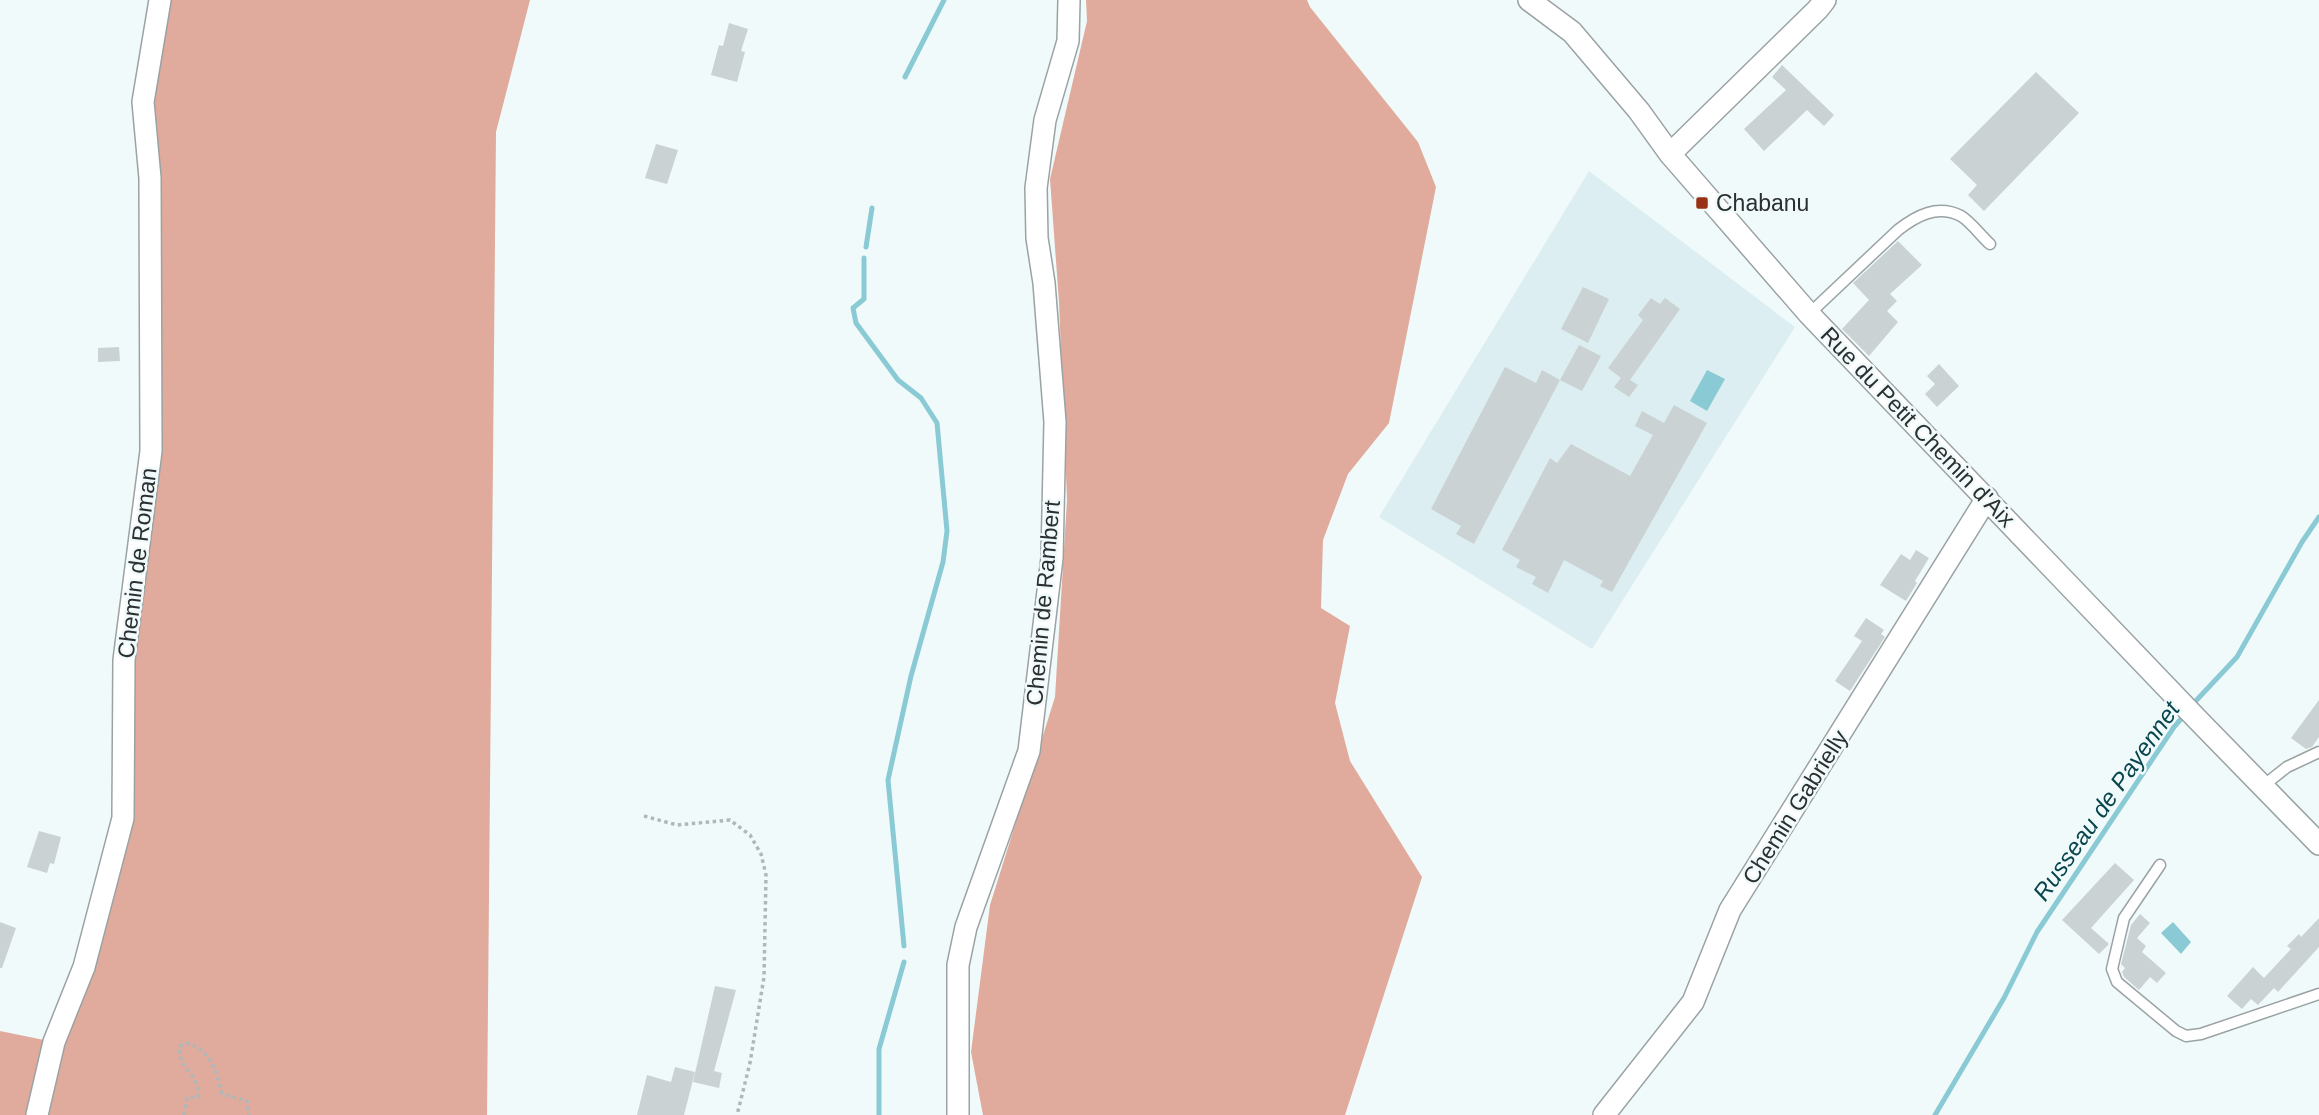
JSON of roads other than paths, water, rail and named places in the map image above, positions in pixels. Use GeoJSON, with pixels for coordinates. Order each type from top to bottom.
{"type":"FeatureCollection","features":[{"type":"Feature","properties":{"kind":"street","name":"Chemin de Roman"},"geometry":{"type":"LineString","coordinates":[[37,1115],[54,1042],[84,967],[123,818],[124,660],[150,451],[150,178],[143,102],[160,0]]}},
{"type":"Feature","properties":{"kind":"street","name":"Chemin de Rambert"},"geometry":{"type":"LineString","coordinates":[[958,1115],[958,965],[966,927],[1029,751],[1052,558],[1055,422],[1044,283],[1037,238],[1036,188],[1045,120],[1068,41],[1069,0]]}},
{"type":"Feature","properties":{"kind":"street","name":"Rue du Petit Chemin d'Aix"},"geometry":{"type":"LineString","coordinates":[[1529,0],[1572,32],[1639,111],[1671,154],[1809,314],[2319,844]]}},
{"type":"Feature","properties":{"kind":"street"},"geometry":{"type":"LineString","coordinates":[[1671,154],[1825,0]]}},
{"type":"Feature","properties":{"kind":"street","name":"Chemin Gabrielly"},"geometry":{"type":"LineString","coordinates":[[1604,1115],[1693,1002],[1730,910],[1987,498]]}},
{"type":"Feature","properties":{"kind":"lane"},"geometry":{"type":"LineString","coordinates":[[1809,314],[1898,230],[1913,218],[1927,212],[1945,212],[1962,217],[1990,244]]}},
{"type":"Feature","properties":{"kind":"lane"},"geometry":{"type":"LineString","coordinates":[[2263,786],[2287,767],[2319,752]]}},
{"type":"Feature","properties":{"kind":"lane"},"geometry":{"type":"LineString","coordinates":[[2160,864],[2124,918],[2112,970],[2117,982],[2166,1023],[2181,1034],[2192,1036],[2319,995]]}},
{"type":"Feature","properties":{"kind":"water"},"geometry":{"type":"Polygon","coordinates":[[[1707,370],[1725,379],[1707,411],[1690,401],[1707,370]]]}},
{"type":"Feature","properties":{"kind":"water"},"geometry":{"type":"Polygon","coordinates":[[[2173,922],[2191,942],[2181,954],[2161,933],[2173,922]]]}},
{"type":"Feature","properties":{"kind":"waterway"},"geometry":{"type":"LineString","coordinates":[[905,77],[944,0]]}},
{"type":"Feature","properties":{"kind":"waterway"},"geometry":{"type":"LineString","coordinates":[[866,247],[872,208]]}},
{"type":"Feature","properties":{"kind":"waterway"},"geometry":{"type":"LineString","coordinates":[[864,258],[864,299],[853,308],[856,323],[898,380],[921,398],[937,423],[947,531],[943,562],[911,676],[888,780],[904,946]]}},
{"type":"Feature","properties":{"kind":"waterway","name":"Russeau de Payennet"},"geometry":{"type":"LineString","coordinates":[[2192,705],[2237,657],[2319,517]]}},
{"type":"Feature","properties":{"kind":"waterway","name":"Russeau de Payennet"},"geometry":{"type":"LineString","coordinates":[[1935,1115],[2004,998],[2037,932],[2186,713]]}},
{"type":"Feature","properties":{"kind":"waterway"},"geometry":{"type":"LineString","coordinates":[[879,1115],[879,1049],[904,962]]}},
{"type":"Feature","properties":{"kind":"place","name":"Chabanu"},"geometry":{"type":"Point","coordinates":[1702,203]}}]}
